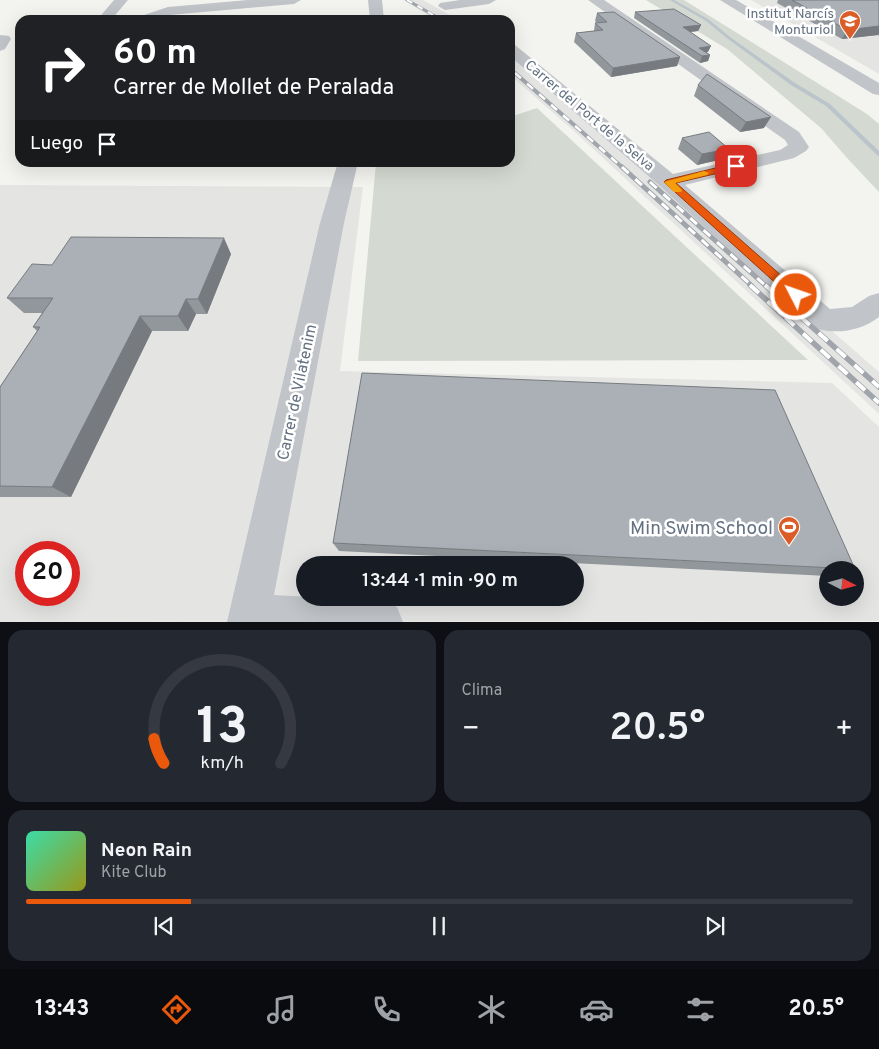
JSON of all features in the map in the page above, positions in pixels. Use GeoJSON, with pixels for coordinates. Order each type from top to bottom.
{"type":"FeatureCollection","features":[{"type":"Feature","properties":{"kind":"street"},"geometry":{"type":"LineString","coordinates":[[108,15],[122,0]]}},
{"type":"Feature","properties":{"kind":"street"},"geometry":{"type":"LineString","coordinates":[[157,15],[189,5],[294,0]]}},
{"type":"Feature","properties":{"kind":"street"},"geometry":{"type":"LineString","coordinates":[[374,0],[376,15]]}},
{"type":"Feature","properties":{"kind":"street"},"geometry":{"type":"LineString","coordinates":[[440,3],[489,0]]}},
{"type":"Feature","properties":{"kind":"street"},"geometry":{"type":"LineString","coordinates":[[595,0],[792,136],[799,147],[787,154],[669,182]]}},
{"type":"Feature","properties":{"kind":"street"},"geometry":{"type":"LineString","coordinates":[[727,0],[879,90]]}},
{"type":"Feature","properties":{"kind":"street"},"geometry":{"type":"LineString","coordinates":[[440,3],[460,15]]}},
{"type":"Feature","properties":{"kind":"street"},"geometry":{"type":"LineString","coordinates":[[0,39],[4,40],[0,46]]}},
{"type":"Feature","properties":{"kind":"street","name":"Carrer del Port de la Selva"},"geometry":{"type":"LineString","coordinates":[[515,52],[669,182],[824,320],[858,318],[879,303]]}},
{"type":"Feature","properties":{"kind":"street","name":"Carrer de Vilatenim"},"geometry":{"type":"LineString","coordinates":[[248,618],[332,223],[347,167]]}},
{"type":"Feature","properties":{"kind":"street"},"geometry":{"type":"LineString","coordinates":[[248,618],[382,622]]}},
{"type":"Feature","properties":{"kind":"shaded area"},"geometry":{"type":"Polygon","coordinates":[[[403,0],[423,0],[449,15],[428,15],[403,0]]]}},
{"type":"Feature","properties":{"kind":"shaded area"},"geometry":{"type":"Polygon","coordinates":[[[646,0],[684,0],[867,114],[879,124],[879,192],[821,128],[727,49],[646,0]]]}},
{"type":"Feature","properties":{"kind":"shaded area","name":"Institut Narcís Monturiol"},"geometry":{"type":"Polygon","coordinates":[[[751,0],[865,0],[879,6],[879,74],[751,0]]]}},
{"type":"Feature","properties":{"kind":"shaded area"},"geometry":{"type":"Polygon","coordinates":[[[515,58],[599,128],[879,372],[879,414],[575,132],[515,79],[515,58]]]}},
{"type":"Feature","properties":{"kind":"shaded area"},"geometry":{"type":"Polygon","coordinates":[[[537,108],[808,360],[358,361],[376,167],[515,167],[515,115],[537,108]]]}},
{"type":"Feature","properties":{"kind":"shaded area"},"geometry":{"type":"Polygon","coordinates":[[[0,185],[363,187],[340,371],[832,383],[879,427],[879,621],[0,622],[0,185]]]}},
{"type":"Feature","properties":{"kind":"building"},"geometry":{"type":"Polygon","coordinates":[[[792,0],[879,0],[879,26],[847,30],[792,0]]]}},
{"type":"Feature","properties":{"kind":"building"},"geometry":{"type":"Polygon","coordinates":[[[674,9],[701,25],[683,27],[711,46],[699,48],[710,55],[702,56],[635,12],[674,9]]]}},
{"type":"Feature","properties":{"kind":"building"},"geometry":{"type":"Polygon","coordinates":[[[614,12],[680,57],[613,68],[576,33],[603,30],[595,23],[607,22],[597,13],[614,12]]]}},
{"type":"Feature","properties":{"kind":"building"},"geometry":{"type":"Polygon","coordinates":[[[707,74],[771,117],[746,122],[698,85],[707,74]]]}},
{"type":"Feature","properties":{"kind":"building"},"geometry":{"type":"Polygon","coordinates":[[[709,132],[729,149],[702,154],[682,138],[709,132]]]}},
{"type":"Feature","properties":{"kind":"building"},"geometry":{"type":"Polygon","coordinates":[[[71,237],[224,238],[198,299],[186,299],[178,316],[140,316],[52,487],[0,486],[0,387],[40,327],[33,327],[53,298],[7,298],[32,264],[52,265],[71,237]]]}},
{"type":"Feature","properties":{"kind":"building"},"geometry":{"type":"Polygon","coordinates":[[[362,373],[775,390],[851,561],[819,561],[819,567],[333,543],[362,373]]]}},
{"type":"Feature","properties":{"kind":"waterway"},"geometry":{"type":"LineString","coordinates":[[672,0],[707,20],[793,84],[828,105],[879,154]]}},
{"type":"Feature","properties":{"kind":"railway"},"geometry":{"type":"LineString","coordinates":[[407,0],[433,15]]}},
{"type":"Feature","properties":{"kind":"railway"},"geometry":{"type":"LineString","coordinates":[[515,73],[623,168]]}},
{"type":"Feature","properties":{"kind":"railway"},"geometry":{"type":"LineString","coordinates":[[622,167],[752,286]]}},
{"type":"Feature","properties":{"kind":"railway"},"geometry":{"type":"LineString","coordinates":[[650,182],[766,286]]}},
{"type":"Feature","properties":{"kind":"railway"},"geometry":{"type":"LineString","coordinates":[[750,285],[879,403]]}},
{"type":"Feature","properties":{"kind":"railway"},"geometry":{"type":"LineString","coordinates":[[765,285],[879,387]]}},
{"type":"Feature","properties":{"kind":"slow traffic"},"geometry":{"type":"LineString","coordinates":[[677,190],[669,182],[704,173]]}},
{"type":"Feature","properties":{"kind":"place","name":"Institut Narcís Monturiol"},"geometry":{"type":"Point","coordinates":[850,40]}},
{"type":"Feature","properties":{"kind":"place","name":"Min Swim School"},"geometry":{"type":"Point","coordinates":[789,546]}},
{"type":"Feature","properties":{"kind":"route"},"geometry":{"type":"LineString","coordinates":[[736,166],[669,182],[796,295]]}}]}
